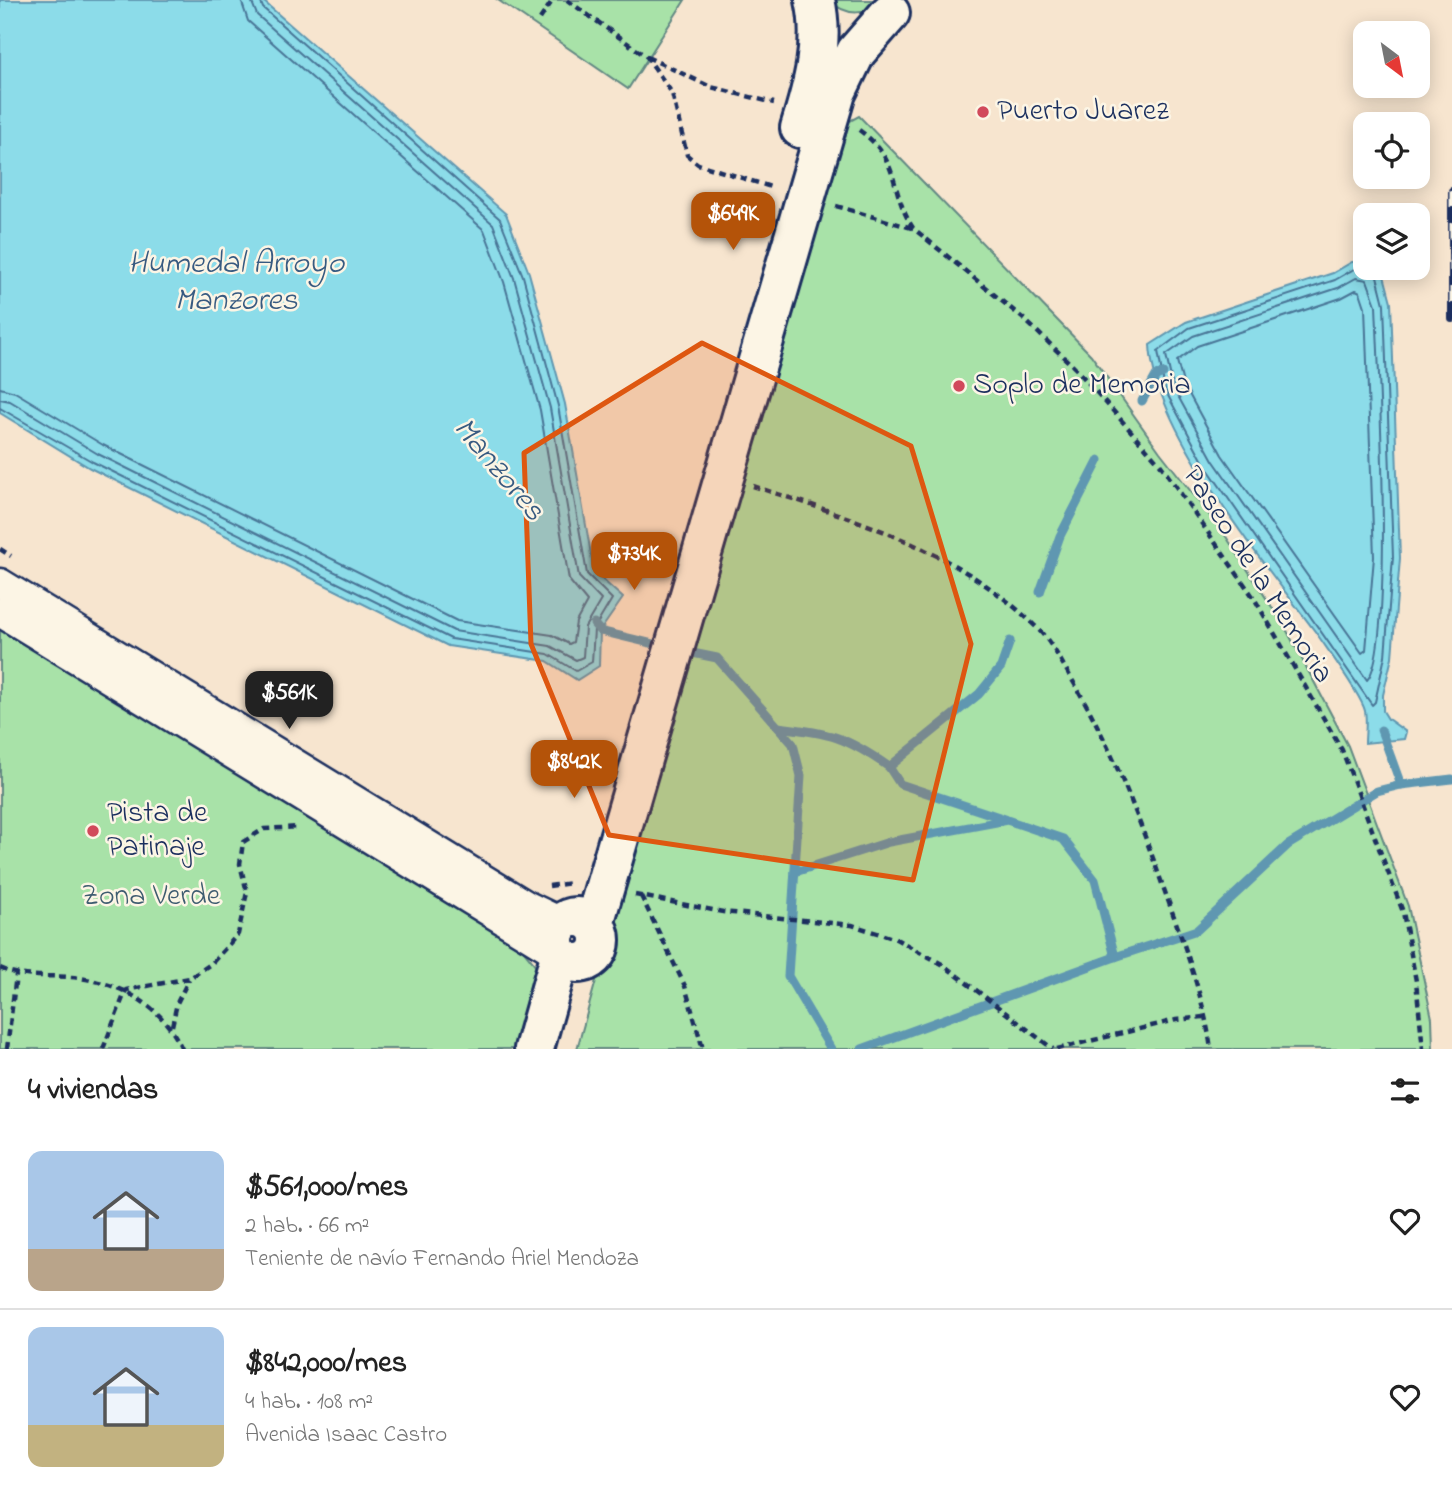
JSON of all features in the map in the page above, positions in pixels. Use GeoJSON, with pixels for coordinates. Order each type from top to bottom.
{"type":"FeatureCollection","features":[{"type":"Feature","properties":{"kind":"main road"},"geometry":{"type":"LineString","coordinates":[[818,0],[846,19],[868,20],[901,4]]}},
{"type":"Feature","properties":{"kind":"main road"},"geometry":{"type":"LineString","coordinates":[[534,1049],[709,497],[817,114],[820,22],[818,0]]}},
{"type":"Feature","properties":{"kind":"main road"},"geometry":{"type":"LineString","coordinates":[[817,114],[836,93],[856,52],[901,4]]}},
{"type":"Feature","properties":{"kind":"main road"},"geometry":{"type":"LineString","coordinates":[[558,1049],[571,939],[604,888],[647,698]]}},
{"type":"Feature","properties":{"kind":"street"},"geometry":{"type":"LineString","coordinates":[[0,583],[526,905],[553,918],[571,939]]}},
{"type":"Feature","properties":{"kind":"street"},"geometry":{"type":"LineString","coordinates":[[0,612],[319,807],[571,939]]}},
{"type":"Feature","properties":{"kind":"path"},"geometry":{"type":"LineString","coordinates":[[540,19],[553,0]]}},
{"type":"Feature","properties":{"kind":"path"},"geometry":{"type":"LineString","coordinates":[[567,0],[647,57],[711,87],[817,114]]}},
{"type":"Feature","properties":{"kind":"path"},"geometry":{"type":"LineString","coordinates":[[647,57],[672,93],[687,155],[698,164],[721,172]]}},
{"type":"Feature","properties":{"kind":"path","name":"Paseo de la Memoria"},"geometry":{"type":"LineString","coordinates":[[817,114],[859,130],[880,146],[895,175],[904,214],[921,236],[1025,320],[1076,369],[1160,464],[1254,598],[1342,750],[1403,912],[1423,1049]]}},
{"type":"Feature","properties":{"kind":"path"},"geometry":{"type":"LineString","coordinates":[[709,497],[854,518],[894,535],[972,578],[1037,627],[1060,659],[1103,734],[1173,916],[1211,1049]]}},
{"type":"Feature","properties":{"kind":"path"},"geometry":{"type":"LineString","coordinates":[[126,990],[190,978],[212,963],[238,934],[247,892],[240,864],[243,842],[264,829],[306,826],[319,807]]}},
{"type":"Feature","properties":{"kind":"path"},"geometry":{"type":"LineString","coordinates":[[604,888],[723,912],[852,925],[896,939],[942,964],[1055,1049],[1127,1031],[1203,1017]]}},
{"type":"Feature","properties":{"kind":"path"},"geometry":{"type":"LineString","coordinates":[[641,896],[681,977],[703,1049]]}},
{"type":"Feature","properties":{"kind":"path"},"geometry":{"type":"LineString","coordinates":[[0,968],[16,975],[80,978],[126,990],[172,1026],[183,1049]]}},
{"type":"Feature","properties":{"kind":"path"},"geometry":{"type":"LineString","coordinates":[[7,1049],[16,975]]}},
{"type":"Feature","properties":{"kind":"path"},"geometry":{"type":"LineString","coordinates":[[172,1026],[177,1003],[190,978]]}},
{"type":"Feature","properties":{"kind":"path"},"geometry":{"type":"LineString","coordinates":[[103,1049],[126,990]]}},
{"type":"Feature","properties":{"kind":"highlighted area"},"geometry":{"type":"Polygon","coordinates":[[[702,343],[911,446],[971,644],[913,880],[609,835],[531,644],[524,453],[702,343]]]}},
{"type":"Feature","properties":{"kind":"green space"},"geometry":{"type":"Polygon","coordinates":[[[498,0],[685,0],[628,89],[498,0]]]}},
{"type":"Feature","properties":{"kind":"green space"},"geometry":{"type":"Polygon","coordinates":[[[829,0],[884,0],[864,12],[849,12],[829,0]]]}},
{"type":"Feature","properties":{"kind":"green space"},"geometry":{"type":"Polygon","coordinates":[[[859,116],[1091,355],[1160,452],[1225,535],[1285,627],[1348,746],[1408,906],[1432,1018],[1433,1049],[577,1049],[597,977],[613,953],[611,928],[848,122],[859,116]]]}},
{"type":"Feature","properties":{"kind":"green space","name":"Zona Verde"},"geometry":{"type":"Polygon","coordinates":[[[0,629],[520,946],[537,967],[525,1049],[0,1049],[0,629]]]}},
{"type":"Feature","properties":{"kind":"water","name":"Humedal Arroyo Manzores"},"geometry":{"type":"Polygon","coordinates":[[[0,0],[262,0],[506,214],[529,273],[565,404],[594,572],[623,598],[600,631],[599,666],[577,680],[547,661],[448,646],[90,468],[0,413],[0,0]]]}},
{"type":"Feature","properties":{"kind":"water"},"geometry":{"type":"Polygon","coordinates":[[[1353,262],[1353,280],[1385,280],[1391,302],[1400,558],[1392,657],[1383,695],[1383,711],[1388,719],[1406,732],[1404,739],[1365,743],[1366,715],[1358,695],[1317,634],[1242,534],[1191,455],[1170,416],[1156,379],[1150,345],[1186,322],[1333,273],[1353,262]]]}},
{"type":"Feature","properties":{"kind":"waterway"},"geometry":{"type":"LineString","coordinates":[[1142,401],[1156,376],[1163,373]]}},
{"type":"Feature","properties":{"kind":"waterway"},"geometry":{"type":"LineString","coordinates":[[1040,592],[1060,536],[1099,460]]}},
{"type":"Feature","properties":{"kind":"waterway","name":"Manzores"},"geometry":{"type":"LineString","coordinates":[[594,624],[600,631],[666,647]]}},
{"type":"Feature","properties":{"kind":"waterway"},"geometry":{"type":"LineString","coordinates":[[778,727],[811,731],[848,742],[889,767],[979,694],[1001,667],[1010,641]]}},
{"type":"Feature","properties":{"kind":"waterway","name":"Manzores"},"geometry":{"type":"LineString","coordinates":[[683,651],[717,658],[793,744],[801,776],[788,976],[831,1049]]}},
{"type":"Feature","properties":{"kind":"waterway"},"geometry":{"type":"LineString","coordinates":[[1381,730],[1401,785]]}},
{"type":"Feature","properties":{"kind":"waterway"},"geometry":{"type":"LineString","coordinates":[[889,767],[900,784],[1005,819]]}},
{"type":"Feature","properties":{"kind":"waterway"},"geometry":{"type":"LineString","coordinates":[[795,872],[889,842],[1007,820],[1063,839],[1095,880],[1115,957],[1197,930],[1288,845],[1377,791],[1401,785],[1452,779]]}},
{"type":"Feature","properties":{"kind":"waterway"},"geometry":{"type":"LineString","coordinates":[[862,1049],[1115,957]]}},
{"type":"Feature","properties":{"kind":"railway"},"geometry":{"type":"LineString","coordinates":[[1452,191],[1452,319]]}},
{"type":"Feature","properties":{"kind":"place","name":"Puerto Juarez"},"geometry":{"type":"Point","coordinates":[983,112]}},
{"type":"Feature","properties":{"kind":"place","name":"Soplo de Memoria"},"geometry":{"type":"Point","coordinates":[959,386]}},
{"type":"Feature","properties":{"kind":"place","name":"Pista de Patinaje"},"geometry":{"type":"Point","coordinates":[93,831]}}]}
